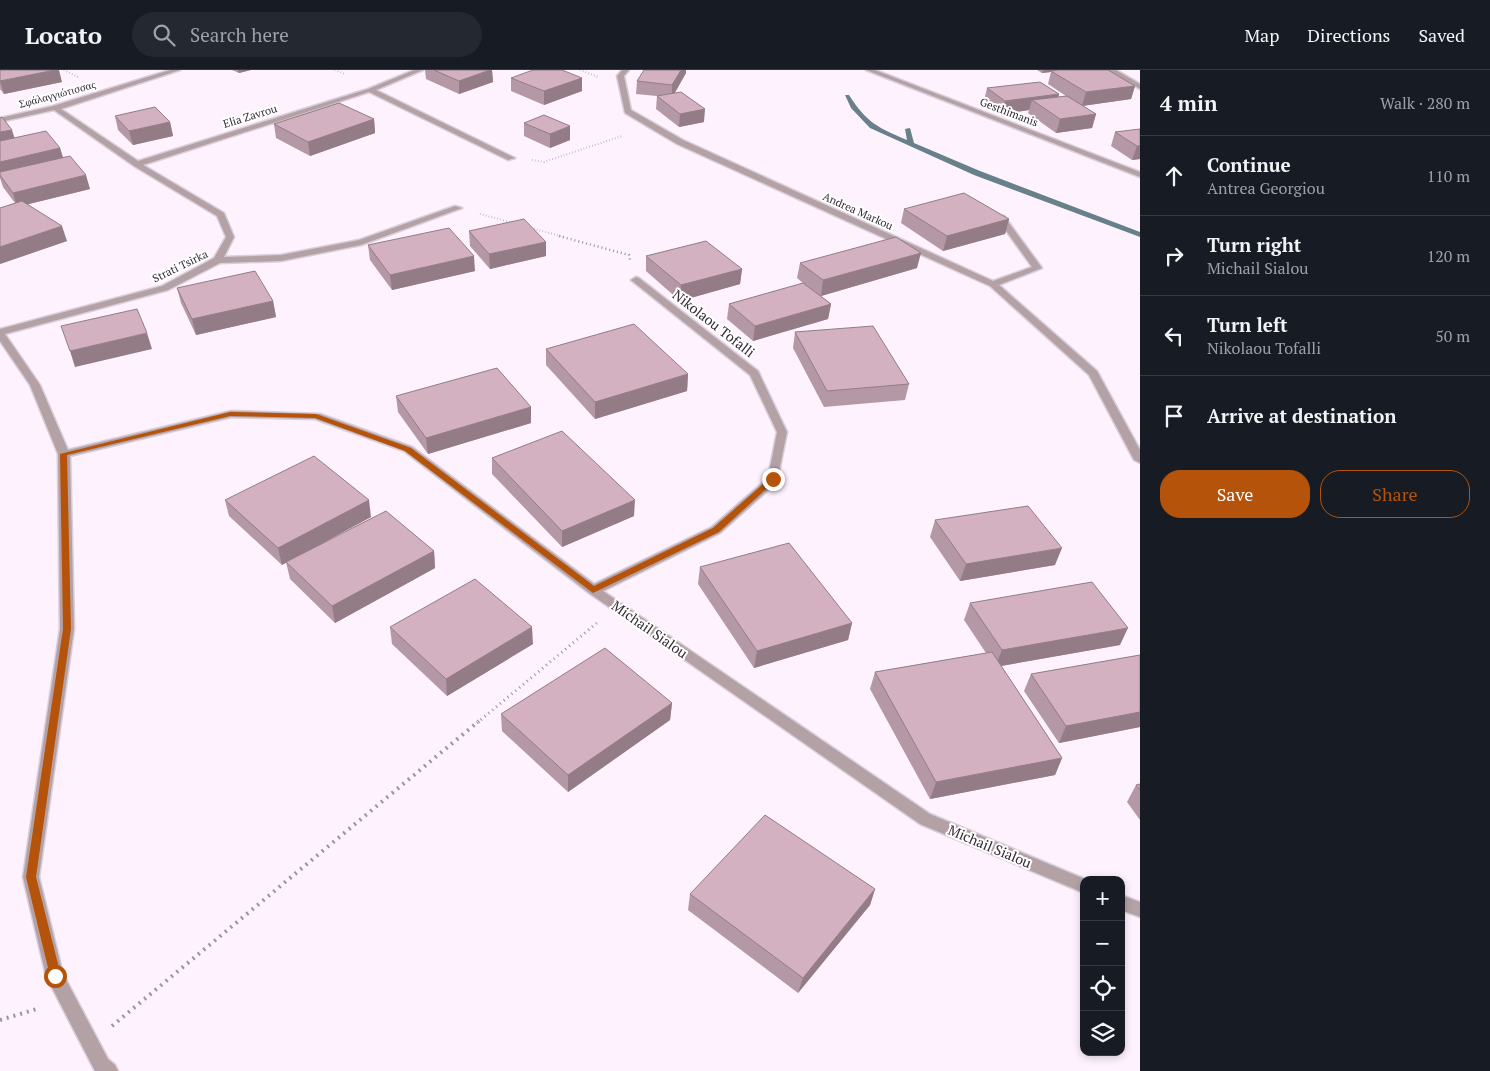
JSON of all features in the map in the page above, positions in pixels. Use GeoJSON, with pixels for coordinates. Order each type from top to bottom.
{"type":"FeatureCollection","features":[{"type":"Feature","properties":{"kind":"street","name":"Σφάλαγγιώτισσας"},"geometry":{"type":"LineString","coordinates":[[0,120],[55,108],[177,70]]}},
{"type":"Feature","properties":{"kind":"street","name":"Elia Zavrou"},"geometry":{"type":"LineString","coordinates":[[137,164],[370,90],[420,70]]}},
{"type":"Feature","properties":{"kind":"street","name":"Andrea Markou"},"geometry":{"type":"LineString","coordinates":[[626,70],[620,76],[628,111],[680,142],[993,284],[1094,373],[1140,460]]}},
{"type":"Feature","properties":{"kind":"street","name":"Gesthimanis"},"geometry":{"type":"LineString","coordinates":[[869,70],[1140,175]]}},
{"type":"Feature","properties":{"kind":"street"},"geometry":{"type":"LineString","coordinates":[[1110,70],[1140,86]]}},
{"type":"Feature","properties":{"kind":"street"},"geometry":{"type":"LineString","coordinates":[[370,90],[511,158]]}},
{"type":"Feature","properties":{"kind":"street","name":"Strati Tsirka"},"geometry":{"type":"LineString","coordinates":[[0,333],[165,288],[218,260],[230,237],[220,216],[137,164],[55,108]]}},
{"type":"Feature","properties":{"kind":"street"},"geometry":{"type":"LineString","coordinates":[[218,260],[281,258],[361,242],[458,208]]}},
{"type":"Feature","properties":{"kind":"street"},"geometry":{"type":"LineString","coordinates":[[993,284],[1037,268],[1001,218]]}},
{"type":"Feature","properties":{"kind":"street","name":"Nikolaou Tofalli"},"geometry":{"type":"LineString","coordinates":[[593,590],[716,530],[773,479],[782,432],[754,373],[636,280]]}},
{"type":"Feature","properties":{"kind":"street"},"geometry":{"type":"LineString","coordinates":[[0,333],[35,385],[64,454],[67,629],[31,877],[55,976],[102,1065],[108,1071]]}},
{"type":"Feature","properties":{"kind":"street","name":"Michail Sialou"},"geometry":{"type":"LineString","coordinates":[[64,454],[230,414],[316,416],[408,449],[593,590],[925,819],[1080,884]]}},
{"type":"Feature","properties":{"kind":"street"},"geometry":{"type":"LineString","coordinates":[[1125,904],[1140,910]]}},
{"type":"Feature","properties":{"kind":"path"},"geometry":{"type":"LineString","coordinates":[[511,158],[544,162],[653,126]]}},
{"type":"Feature","properties":{"kind":"path"},"geometry":{"type":"LineString","coordinates":[[458,208],[515,224]]}},
{"type":"Feature","properties":{"kind":"path"},"geometry":{"type":"LineString","coordinates":[[524,226],[629,255],[636,280]]}},
{"type":"Feature","properties":{"kind":"path"},"geometry":{"type":"LineString","coordinates":[[91,1044],[617,606]]}},
{"type":"Feature","properties":{"kind":"path"},"geometry":{"type":"LineString","coordinates":[[0,1020],[68,1000]]}},
{"type":"Feature","properties":{"kind":"building"},"geometry":{"type":"Polygon","coordinates":[[[0,70],[55,70],[0,81],[0,70]]]}},
{"type":"Feature","properties":{"kind":"building"},"geometry":{"type":"Polygon","coordinates":[[[434,70],[490,70],[459,81],[434,70]]]}},
{"type":"Feature","properties":{"kind":"building"},"geometry":{"type":"Polygon","coordinates":[[[533,70],[562,70],[582,78],[544,91],[511,78],[533,70]]]}},
{"type":"Feature","properties":{"kind":"building"},"geometry":{"type":"Polygon","coordinates":[[[644,70],[681,70],[672,85],[637,81],[644,70]]]}},
{"type":"Feature","properties":{"kind":"building"},"geometry":{"type":"Polygon","coordinates":[[[1108,70],[1135,86],[1086,92],[1051,71],[1108,70]]]}},
{"type":"Feature","properties":{"kind":"building"},"geometry":{"type":"Polygon","coordinates":[[[1040,82],[1059,94],[1005,101],[987,88],[1040,82]]]}},
{"type":"Feature","properties":{"kind":"building"},"geometry":{"type":"Polygon","coordinates":[[[681,92],[705,109],[680,114],[657,96],[681,92]]]}},
{"type":"Feature","properties":{"kind":"building"},"geometry":{"type":"Polygon","coordinates":[[[1067,96],[1096,114],[1060,119],[1032,100],[1067,96]]]}},
{"type":"Feature","properties":{"kind":"building"},"geometry":{"type":"Polygon","coordinates":[[[339,103],[374,119],[308,142],[274,124],[339,103]]]}},
{"type":"Feature","properties":{"kind":"building"},"geometry":{"type":"Polygon","coordinates":[[[155,107],[170,122],[129,131],[115,116],[155,107]]]}},
{"type":"Feature","properties":{"kind":"building"},"geometry":{"type":"Polygon","coordinates":[[[544,115],[570,126],[550,134],[524,123],[544,115]]]}},
{"type":"Feature","properties":{"kind":"building"},"geometry":{"type":"Polygon","coordinates":[[[2,117],[12,130],[0,132],[0,118],[2,117]]]}},
{"type":"Feature","properties":{"kind":"building"},"geometry":{"type":"Polygon","coordinates":[[[1140,129],[1140,146],[1115,132],[1140,129]]]}},
{"type":"Feature","properties":{"kind":"building"},"geometry":{"type":"Polygon","coordinates":[[[46,131],[60,148],[0,162],[0,141],[46,131]]]}},
{"type":"Feature","properties":{"kind":"building"},"geometry":{"type":"Polygon","coordinates":[[[70,156],[86,175],[13,193],[0,175],[0,172],[70,156]]]}},
{"type":"Feature","properties":{"kind":"building"},"geometry":{"type":"Polygon","coordinates":[[[964,193],[1009,219],[947,236],[904,209],[964,193]]]}},
{"type":"Feature","properties":{"kind":"building"},"geometry":{"type":"Polygon","coordinates":[[[22,201],[62,226],[0,247],[0,208],[22,201]]]}},
{"type":"Feature","properties":{"kind":"building"},"geometry":{"type":"Polygon","coordinates":[[[524,219],[546,242],[489,254],[469,231],[524,219]]]}},
{"type":"Feature","properties":{"kind":"building"},"geometry":{"type":"Polygon","coordinates":[[[449,228],[474,256],[390,275],[368,245],[449,228]]]}},
{"type":"Feature","properties":{"kind":"building"},"geometry":{"type":"Polygon","coordinates":[[[896,237],[921,253],[823,280],[800,263],[896,237]]]}},
{"type":"Feature","properties":{"kind":"building"},"geometry":{"type":"Polygon","coordinates":[[[706,241],[742,269],[681,285],[646,256],[706,241]]]}},
{"type":"Feature","properties":{"kind":"building"},"geometry":{"type":"Polygon","coordinates":[[[255,271],[273,301],[192,319],[177,288],[255,271]]]}},
{"type":"Feature","properties":{"kind":"building"},"geometry":{"type":"Polygon","coordinates":[[[803,283],[831,304],[755,326],[729,304],[803,283]]]}},
{"type":"Feature","properties":{"kind":"building"},"geometry":{"type":"Polygon","coordinates":[[[137,309],[147,333],[70,351],[61,326],[137,309]]]}},
{"type":"Feature","properties":{"kind":"building"},"geometry":{"type":"Polygon","coordinates":[[[634,324],[688,374],[595,402],[546,349],[634,324]]]}},
{"type":"Feature","properties":{"kind":"building"},"geometry":{"type":"Polygon","coordinates":[[[873,326],[909,384],[827,391],[795,332],[873,326]]]}},
{"type":"Feature","properties":{"kind":"building"},"geometry":{"type":"Polygon","coordinates":[[[497,368],[531,407],[426,438],[396,396],[497,368]]]}},
{"type":"Feature","properties":{"kind":"building"},"geometry":{"type":"Polygon","coordinates":[[[562,431],[635,500],[562,531],[492,458],[562,431]]]}},
{"type":"Feature","properties":{"kind":"building"},"geometry":{"type":"Polygon","coordinates":[[[314,456],[369,500],[278,548],[225,500],[314,456]]]}},
{"type":"Feature","properties":{"kind":"building"},"geometry":{"type":"Polygon","coordinates":[[[1028,506],[1062,548],[966,564],[935,520],[1028,506]]]}},
{"type":"Feature","properties":{"kind":"building"},"geometry":{"type":"Polygon","coordinates":[[[386,511],[434,551],[332,606],[286,562],[386,511]]]}},
{"type":"Feature","properties":{"kind":"building"},"geometry":{"type":"Polygon","coordinates":[[[789,543],[852,623],[757,651],[700,567],[789,543]]]}},
{"type":"Feature","properties":{"kind":"building"},"geometry":{"type":"Polygon","coordinates":[[[475,579],[532,627],[446,679],[390,627],[475,579]]]}},
{"type":"Feature","properties":{"kind":"building"},"geometry":{"type":"Polygon","coordinates":[[[1092,582],[1128,628],[1002,650],[970,603],[1092,582]]]}},
{"type":"Feature","properties":{"kind":"building"},"geometry":{"type":"Polygon","coordinates":[[[605,648],[672,703],[568,775],[501,714],[605,648]]]}},
{"type":"Feature","properties":{"kind":"building"},"geometry":{"type":"Polygon","coordinates":[[[992,652],[1062,758],[936,782],[875,672],[992,652]]]}},
{"type":"Feature","properties":{"kind":"building"},"geometry":{"type":"Polygon","coordinates":[[[1140,655],[1140,712],[1066,726],[1031,674],[1140,655]]]}},
{"type":"Feature","properties":{"kind":"building"},"geometry":{"type":"Polygon","coordinates":[[[765,815],[875,889],[803,978],[690,894],[765,815]]]}},
{"type":"Feature","properties":{"kind":"waterway"},"geometry":{"type":"LineString","coordinates":[[847,96],[853,107],[872,127],[911,144]]}},
{"type":"Feature","properties":{"kind":"waterway"},"geometry":{"type":"LineString","coordinates":[[908,129],[911,144]]}},
{"type":"Feature","properties":{"kind":"waterway"},"geometry":{"type":"LineString","coordinates":[[911,144],[977,173],[1140,235]]}},
{"type":"Feature","properties":{"kind":"route"},"geometry":{"type":"LineString","coordinates":[[55,976],[31,877],[67,629],[64,454],[230,414],[316,416],[408,449],[593,590],[716,530],[773,479]]}}]}
